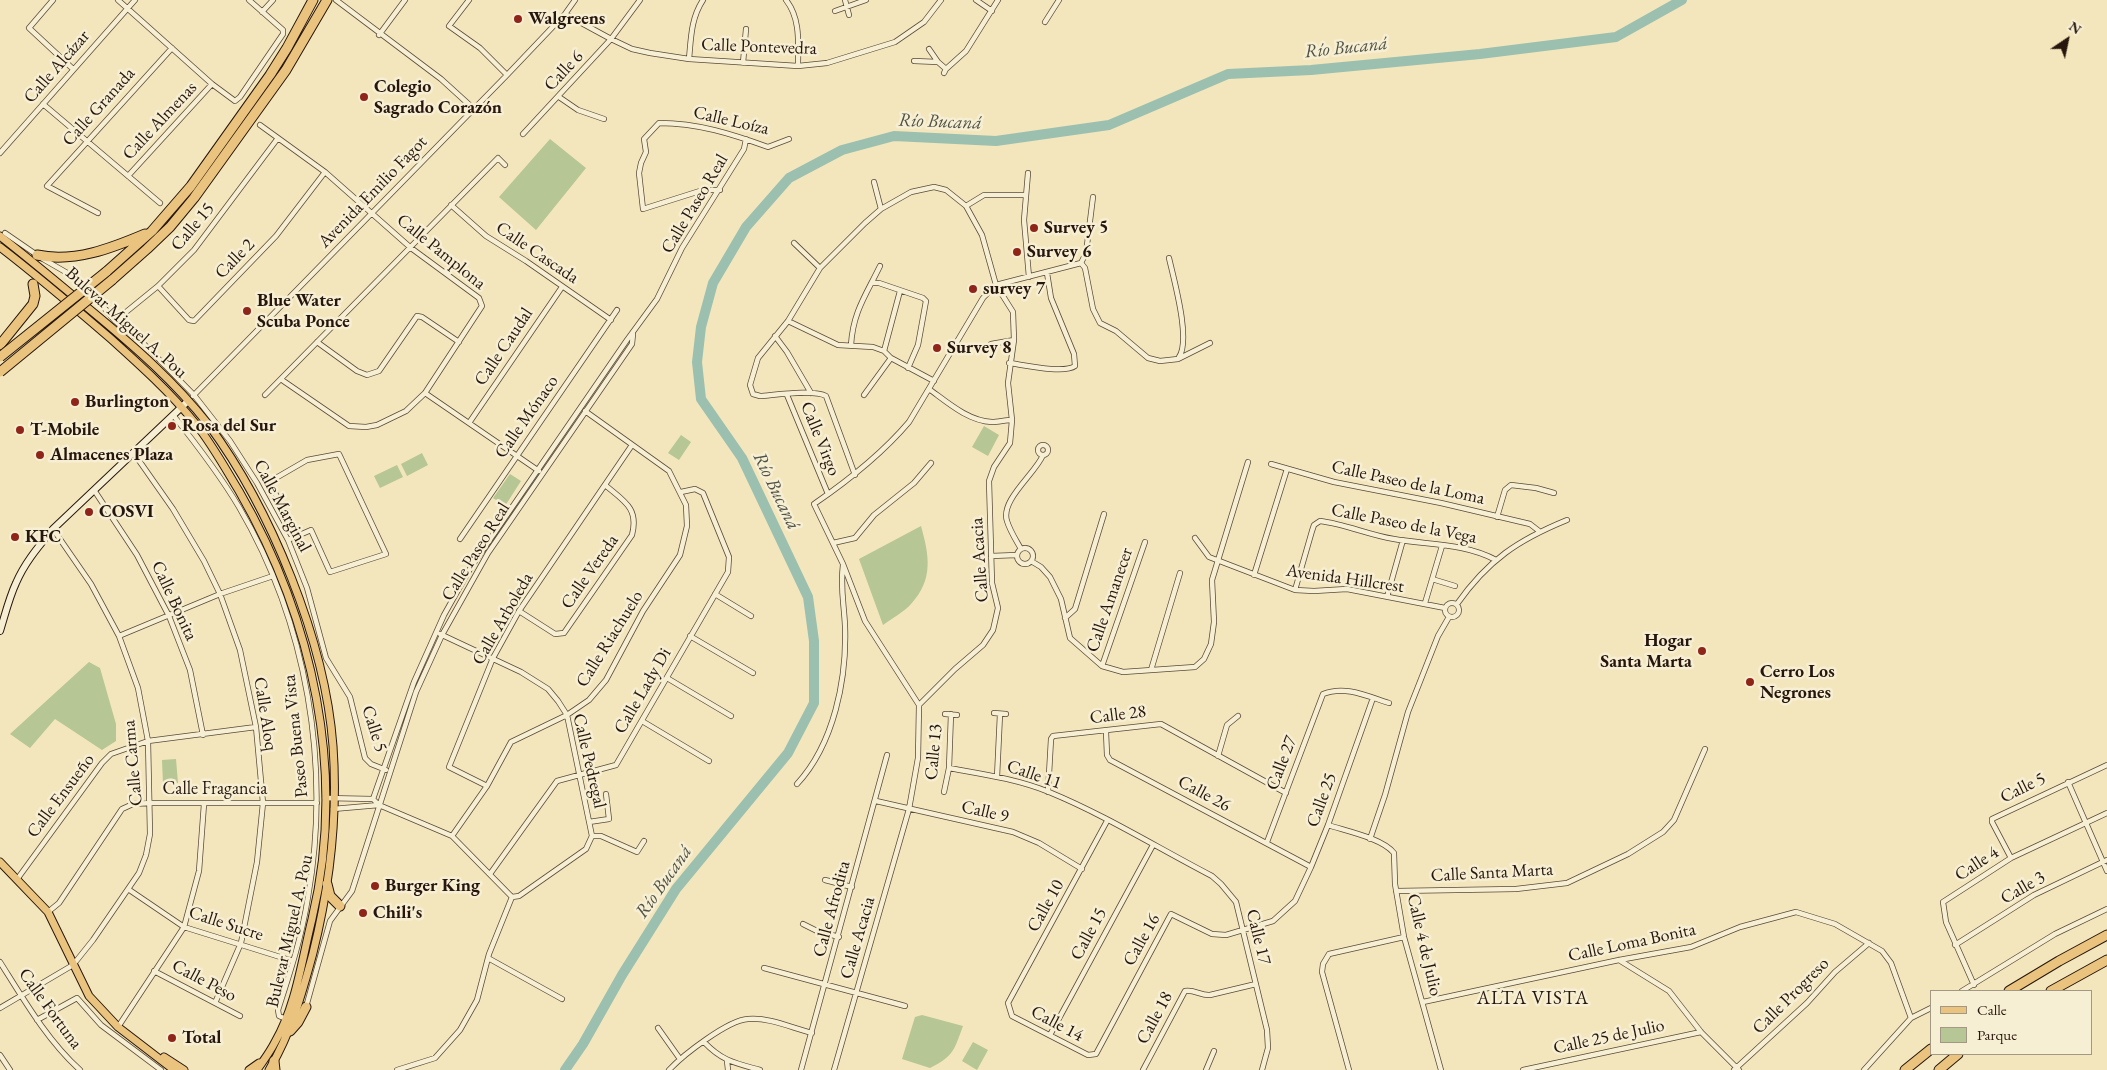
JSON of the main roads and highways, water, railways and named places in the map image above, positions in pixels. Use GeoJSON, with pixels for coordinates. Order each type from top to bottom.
{"type":"FeatureCollection","features":[{"type":"Feature","properties":{"kind":"highway"},"geometry":{"type":"LineString","coordinates":[[0,357],[106,272],[152,231],[191,186],[251,103],[287,48],[313,0]]}},
{"type":"Feature","properties":{"kind":"highway"},"geometry":{"type":"LineString","coordinates":[[0,372],[112,280],[170,227],[194,198],[286,70],[327,0]]}},
{"type":"Feature","properties":{"kind":"highway"},"geometry":{"type":"LineString","coordinates":[[37,255],[66,258],[107,249],[152,231]]}},
{"type":"Feature","properties":{"kind":"highway"},"geometry":{"type":"LineString","coordinates":[[1,345],[33,304],[35,296],[34,284]]}},
{"type":"Feature","properties":{"kind":"highway"},"geometry":{"type":"LineString","coordinates":[[327,884],[330,896],[340,906]]}},
{"type":"Feature","properties":{"kind":"highway"},"geometry":{"type":"LineString","coordinates":[[2011,990],[2059,960],[2107,936]]}},
{"type":"Feature","properties":{"kind":"highway"},"geometry":{"type":"LineString","coordinates":[[2053,990],[2107,960]]}},
{"type":"Feature","properties":{"kind":"highway"},"geometry":{"type":"LineString","coordinates":[[290,1031],[298,1022],[306,1006]]}},
{"type":"Feature","properties":{"kind":"highway"},"geometry":{"type":"LineString","coordinates":[[1905,1070],[1930,1050]]}},
{"type":"Feature","properties":{"kind":"highway"},"geometry":{"type":"LineString","coordinates":[[1939,1070],[1957,1055]]}},
{"type":"Feature","properties":{"kind":"main road","name":"Bulevar Miguel A. Pou"},"geometry":{"type":"LineString","coordinates":[[3,234],[191,398],[240,473],[273,536],[297,592],[313,643],[327,705],[333,745],[334,809],[327,884],[318,933],[290,1031],[275,1066],[269,1070]]}},
{"type":"Feature","properties":{"kind":"main road","name":"Bulevar Miguel A. Pou"},"geometry":{"type":"LineString","coordinates":[[0,246],[56,291],[135,360],[182,408],[212,447],[252,514],[287,589],[305,647],[318,708],[324,762],[324,844],[318,892],[286,1019],[276,1042],[257,1070]]}},
{"type":"Feature","properties":{"kind":"main road"},"geometry":{"type":"LineString","coordinates":[[0,862],[18,878],[48,912],[89,996],[118,1027],[138,1042],[179,1069],[193,1070]]}},
{"type":"Feature","properties":{"kind":"main road"},"geometry":{"type":"LineString","coordinates":[[249,1070],[264,1060]]}},
{"type":"Feature","properties":{"kind":"waterway","name":"Río Bucaná"},"geometry":{"type":"LineString","coordinates":[[565,1070],[583,1044],[622,975],[676,889],[788,753],[814,703],[814,641],[808,597],[742,458],[701,399],[697,362],[701,327],[713,283],[746,227],[789,178],[842,150],[894,136],[996,141],[1109,125],[1228,74],[1311,70],[1480,54],[1616,37],[1682,0]]}},
{"type":"Feature","properties":{"kind":"place","name":"Walgreens"},"geometry":{"type":"Point","coordinates":[518,19]}},
{"type":"Feature","properties":{"kind":"place","name":"Colegio Sagrado Corazón"},"geometry":{"type":"Point","coordinates":[364,97]}},
{"type":"Feature","properties":{"kind":"place","name":"Survey 5"},"geometry":{"type":"Point","coordinates":[1034,228]}},
{"type":"Feature","properties":{"kind":"place","name":"Survey 6"},"geometry":{"type":"Point","coordinates":[1017,252]}},
{"type":"Feature","properties":{"kind":"place","name":"survey 7"},"geometry":{"type":"Point","coordinates":[973,289]}},
{"type":"Feature","properties":{"kind":"place","name":"Blue Water Scuba Ponce"},"geometry":{"type":"Point","coordinates":[247,311]}},
{"type":"Feature","properties":{"kind":"place","name":"Survey 8"},"geometry":{"type":"Point","coordinates":[937,348]}},
{"type":"Feature","properties":{"kind":"place","name":"Burlington"},"geometry":{"type":"Point","coordinates":[75,402]}},
{"type":"Feature","properties":{"kind":"place","name":"Rosa del Sur"},"geometry":{"type":"Point","coordinates":[172,426]}},
{"type":"Feature","properties":{"kind":"place","name":"T-Mobile"},"geometry":{"type":"Point","coordinates":[20,430]}},
{"type":"Feature","properties":{"kind":"place","name":"Almacenes Plaza"},"geometry":{"type":"Point","coordinates":[40,455]}},
{"type":"Feature","properties":{"kind":"place","name":"COSVI"},"geometry":{"type":"Point","coordinates":[89,512]}},
{"type":"Feature","properties":{"kind":"place","name":"KFC"},"geometry":{"type":"Point","coordinates":[15,537]}},
{"type":"Feature","properties":{"kind":"place","name":"Hogar Santa Marta"},"geometry":{"type":"Point","coordinates":[1702,651]}},
{"type":"Feature","properties":{"kind":"place","name":"Cerro Los Negrones"},"geometry":{"type":"Point","coordinates":[1750,682]}},
{"type":"Feature","properties":{"kind":"place","name":"Burger King"},"geometry":{"type":"Point","coordinates":[375,886]}},
{"type":"Feature","properties":{"kind":"place","name":"Chili's"},"geometry":{"type":"Point","coordinates":[363,913]}},
{"type":"Feature","properties":{"kind":"place","name":"Total"},"geometry":{"type":"Point","coordinates":[172,1038]}},
{"type":"Feature","properties":{"kind":"district","name":"ALTA VISTA"},"geometry":{"type":"Point","coordinates":[1533,999]}}]}
